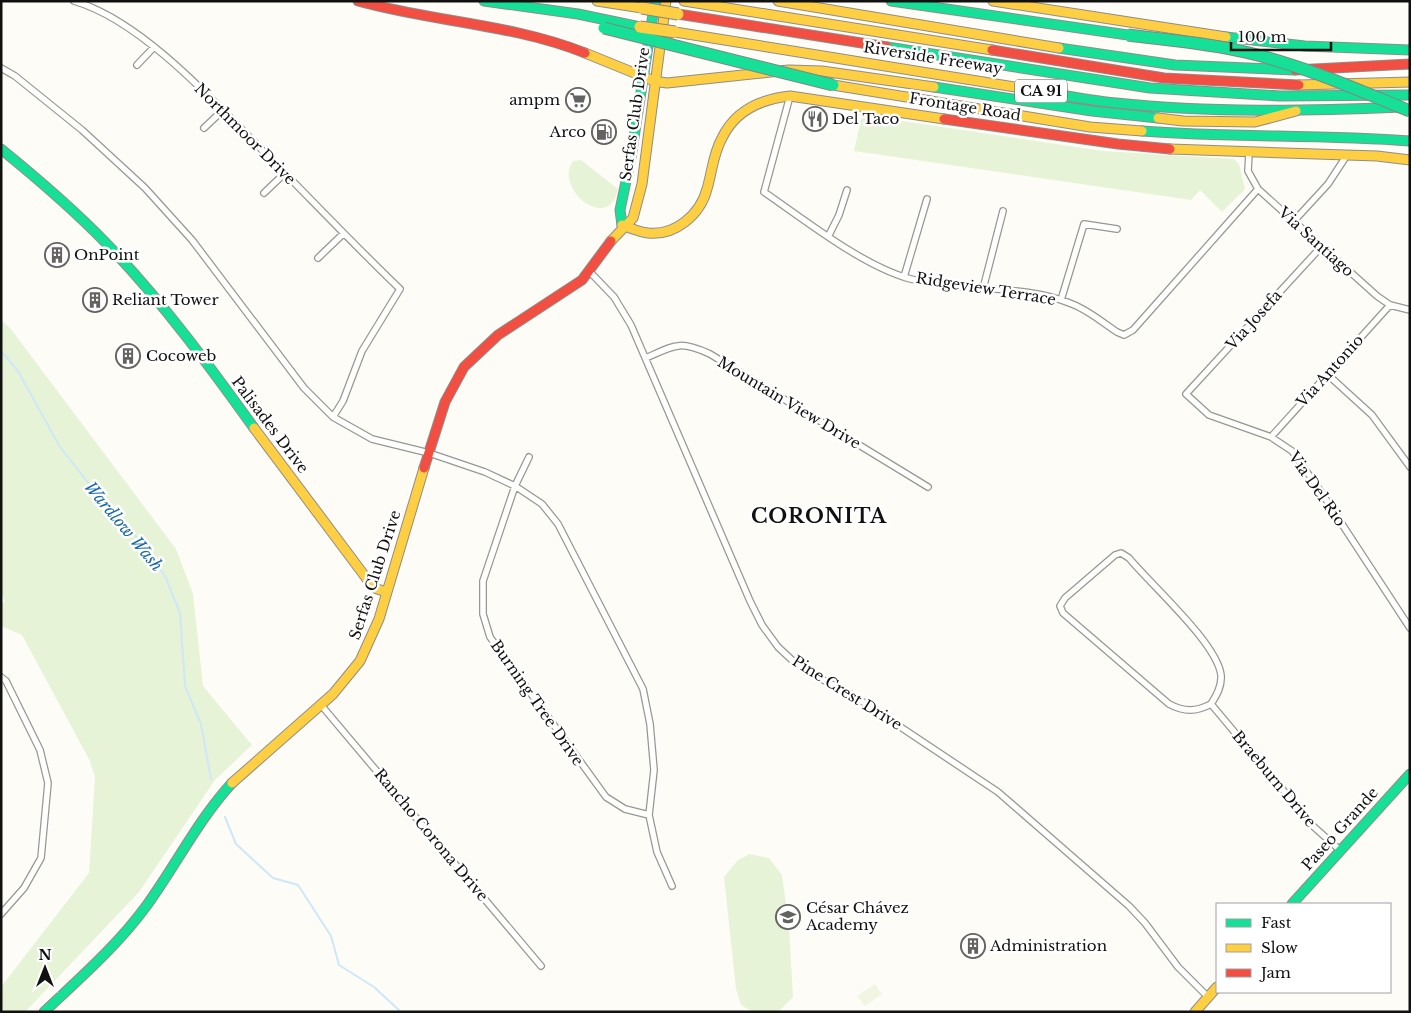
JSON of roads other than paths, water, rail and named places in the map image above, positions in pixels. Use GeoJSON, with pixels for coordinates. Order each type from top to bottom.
{"type":"FeatureCollection","features":[{"type":"Feature","properties":{"kind":"main road"},"geometry":{"type":"LineString","coordinates":[[358,1],[394,11],[552,40],[643,77],[667,83],[756,72],[797,70],[902,82],[1092,111],[1183,121],[1255,122],[1296,112]]}},
{"type":"Feature","properties":{"kind":"main road","name":"Riverside Freeway"},"geometry":{"type":"LineString","coordinates":[[484,1],[578,14],[675,32],[1113,103],[1177,109],[1296,112],[1410,107]]}},
{"type":"Feature","properties":{"kind":"main road"},"geometry":{"type":"LineString","coordinates":[[597,1],[1150,88],[1280,96],[1410,95]]}},
{"type":"Feature","properties":{"kind":"main road","name":"Serfas Club Drive"},"geometry":{"type":"LineString","coordinates":[[622,225],[620,210],[631,157],[654,1]]}},
{"type":"Feature","properties":{"kind":"main road","name":"Serfas Club Drive"},"geometry":{"type":"LineString","coordinates":[[44,1012],[130,927],[202,819],[231,785],[264,752],[321,705],[354,671],[366,651],[387,592],[448,394],[472,358],[498,335],[555,300],[590,272],[622,225],[633,218],[642,184],[666,1]]}},
{"type":"Feature","properties":{"kind":"main road"},"geometry":{"type":"LineString","coordinates":[[684,1],[1164,78],[1301,85],[1410,82]]}},
{"type":"Feature","properties":{"kind":"main road","name":"Riverside Freeway"},"geometry":{"type":"LineString","coordinates":[[778,1],[1142,62],[1202,69],[1303,70],[1410,64]]}},
{"type":"Feature","properties":{"kind":"main road"},"geometry":{"type":"LineString","coordinates":[[890,1],[1218,47],[1257,55],[1313,73],[1410,111]]}},
{"type":"Feature","properties":{"kind":"main road"},"geometry":{"type":"LineString","coordinates":[[993,1],[1310,47],[1368,51],[1410,50]]}},
{"type":"Feature","properties":{"kind":"main road"},"geometry":{"type":"LineString","coordinates":[[578,14],[604,28],[833,85],[1090,127],[1177,134],[1346,136],[1410,141]]}},
{"type":"Feature","properties":{"kind":"main road","name":"Frontage Road"},"geometry":{"type":"LineString","coordinates":[[622,225],[654,234],[670,231],[684,222],[698,209],[705,195],[717,148],[726,131],[739,116],[755,103],[766,99],[790,96],[1118,144],[1249,153],[1347,155],[1410,160]]}},
{"type":"Feature","properties":{"kind":"main road","name":"Palisades Drive"},"geometry":{"type":"LineString","coordinates":[[1,148],[78,214],[144,284],[367,579],[377,589],[387,592]]}},
{"type":"Feature","properties":{"kind":"main road","name":"Paseo Grande"},"geometry":{"type":"LineString","coordinates":[[1293,903],[1410,774]]}},
{"type":"Feature","properties":{"kind":"main road"},"geometry":{"type":"LineString","coordinates":[[1195,1012],[1216,988]]}},
{"type":"Feature","properties":{"kind":"street","name":"Northmoor Drive"},"geometry":{"type":"LineString","coordinates":[[74,1],[95,7],[129,27],[154,47],[223,110],[343,234],[400,289],[362,351],[343,401],[333,417]]}},
{"type":"Feature","properties":{"kind":"street"},"geometry":{"type":"LineString","coordinates":[[137,65],[154,47]]}},
{"type":"Feature","properties":{"kind":"street"},"geometry":{"type":"LineString","coordinates":[[1,68],[15,76],[82,130],[145,188],[192,240],[304,388],[333,417],[372,439],[429,454],[485,472],[515,486],[542,504],[558,524],[643,689],[650,724],[654,770],[649,815],[657,852],[672,886]]}},
{"type":"Feature","properties":{"kind":"street","name":"Ridgeview Terrace"},"geometry":{"type":"LineString","coordinates":[[790,96],[764,192],[865,259],[904,276],[926,283],[1061,300],[1095,316],[1116,332],[1124,334],[1132,330],[1258,188]]}},
{"type":"Feature","properties":{"kind":"street"},"geometry":{"type":"LineString","coordinates":[[204,128],[223,110]]}},
{"type":"Feature","properties":{"kind":"street","name":"Via Santiago"},"geometry":{"type":"LineString","coordinates":[[1249,153],[1248,171],[1253,183],[1258,188],[1377,296],[1390,305],[1410,310]]}},
{"type":"Feature","properties":{"kind":"street"},"geometry":{"type":"LineString","coordinates":[[1294,221],[1328,184],[1347,155]]}},
{"type":"Feature","properties":{"kind":"street"},"geometry":{"type":"LineString","coordinates":[[264,193],[285,173]]}},
{"type":"Feature","properties":{"kind":"street"},"geometry":{"type":"LineString","coordinates":[[829,235],[839,215],[847,190]]}},
{"type":"Feature","properties":{"kind":"street"},"geometry":{"type":"LineString","coordinates":[[904,276],[926,199]]}},
{"type":"Feature","properties":{"kind":"street"},"geometry":{"type":"LineString","coordinates":[[982,289],[1003,211]]}},
{"type":"Feature","properties":{"kind":"street"},"geometry":{"type":"LineString","coordinates":[[1061,300],[1084,224],[1117,229]]}},
{"type":"Feature","properties":{"kind":"street"},"geometry":{"type":"LineString","coordinates":[[318,258],[343,234]]}},
{"type":"Feature","properties":{"kind":"street","name":"Via Josefa"},"geometry":{"type":"LineString","coordinates":[[1186,394],[1321,246]]}},
{"type":"Feature","properties":{"kind":"street","name":"Pine Crest Drive"},"geometry":{"type":"LineString","coordinates":[[590,272],[623,310],[646,358],[750,601],[762,625],[778,646],[812,674],[854,696],[998,792],[1129,906],[1145,923],[1178,967],[1208,997]]}},
{"type":"Feature","properties":{"kind":"street","name":"Via Antonio"},"geometry":{"type":"LineString","coordinates":[[1271,437],[1390,305]]}},
{"type":"Feature","properties":{"kind":"street","name":"Mountain View Drive"},"geometry":{"type":"LineString","coordinates":[[646,358],[676,345],[689,345],[710,354],[928,487]]}},
{"type":"Feature","properties":{"kind":"street"},"geometry":{"type":"LineString","coordinates":[[1327,374],[1372,415],[1410,467]]}},
{"type":"Feature","properties":{"kind":"street","name":"Via Del Rio"},"geometry":{"type":"LineString","coordinates":[[1186,394],[1209,415],[1271,437],[1284,444],[1299,459],[1410,628]]}},
{"type":"Feature","properties":{"kind":"street","name":"Burning Tree Drive"},"geometry":{"type":"LineString","coordinates":[[529,458],[515,486],[483,581],[483,614],[490,637],[606,798],[624,809],[649,815]]}},
{"type":"Feature","properties":{"kind":"street"},"geometry":{"type":"LineString","coordinates":[[1121,553],[1129,558],[1186,620],[1216,662],[1220,674],[1220,683],[1219,691],[1211,704],[1188,710],[1180,710],[1169,704],[1063,613],[1060,606],[1065,598],[1115,555],[1121,553]]}},
{"type":"Feature","properties":{"kind":"street"},"geometry":{"type":"LineString","coordinates":[[1404,619],[1410,613]]}},
{"type":"Feature","properties":{"kind":"street"},"geometry":{"type":"LineString","coordinates":[[1,677],[6,681],[40,750],[48,783],[41,858],[24,888],[1,914]]}},
{"type":"Feature","properties":{"kind":"street","name":"Braeburn Drive"},"geometry":{"type":"LineString","coordinates":[[1211,704],[1314,827],[1341,851]]}},
{"type":"Feature","properties":{"kind":"street","name":"Rancho Corona Drive"},"geometry":{"type":"LineString","coordinates":[[321,705],[541,966]]}},
{"type":"Feature","properties":{"kind":"waterway","name":"Wardlow Wash"},"geometry":{"type":"LineString","coordinates":[[1,351],[18,371],[60,447],[105,504],[139,540],[165,576],[180,613],[185,686],[201,724],[211,779]]}},
{"type":"Feature","properties":{"kind":"waterway","name":"Wardlow Wash"},"geometry":{"type":"LineString","coordinates":[[225,817],[236,844],[273,878],[298,885],[331,936],[339,965],[374,987],[401,1012]]}},
{"type":"Feature","properties":{"kind":"place","name":"ampm"},"geometry":{"type":"Point","coordinates":[578,100]}},
{"type":"Feature","properties":{"kind":"place","name":"Del Taco"},"geometry":{"type":"Point","coordinates":[815,119]}},
{"type":"Feature","properties":{"kind":"place","name":"Arco"},"geometry":{"type":"Point","coordinates":[604,132]}},
{"type":"Feature","properties":{"kind":"place","name":"OnPoint"},"geometry":{"type":"Point","coordinates":[57,255]}},
{"type":"Feature","properties":{"kind":"place","name":"Reliant Tower"},"geometry":{"type":"Point","coordinates":[95,300]}},
{"type":"Feature","properties":{"kind":"place","name":"Cocoweb"},"geometry":{"type":"Point","coordinates":[128,356]}},
{"type":"Feature","properties":{"kind":"place","name":"César Chávez Academy"},"geometry":{"type":"Point","coordinates":[788,917]}},
{"type":"Feature","properties":{"kind":"place","name":"Administration"},"geometry":{"type":"Point","coordinates":[973,946]}},
{"type":"Feature","properties":{"kind":"district","name":"CORONITA"},"geometry":{"type":"Point","coordinates":[819,516]}}]}
